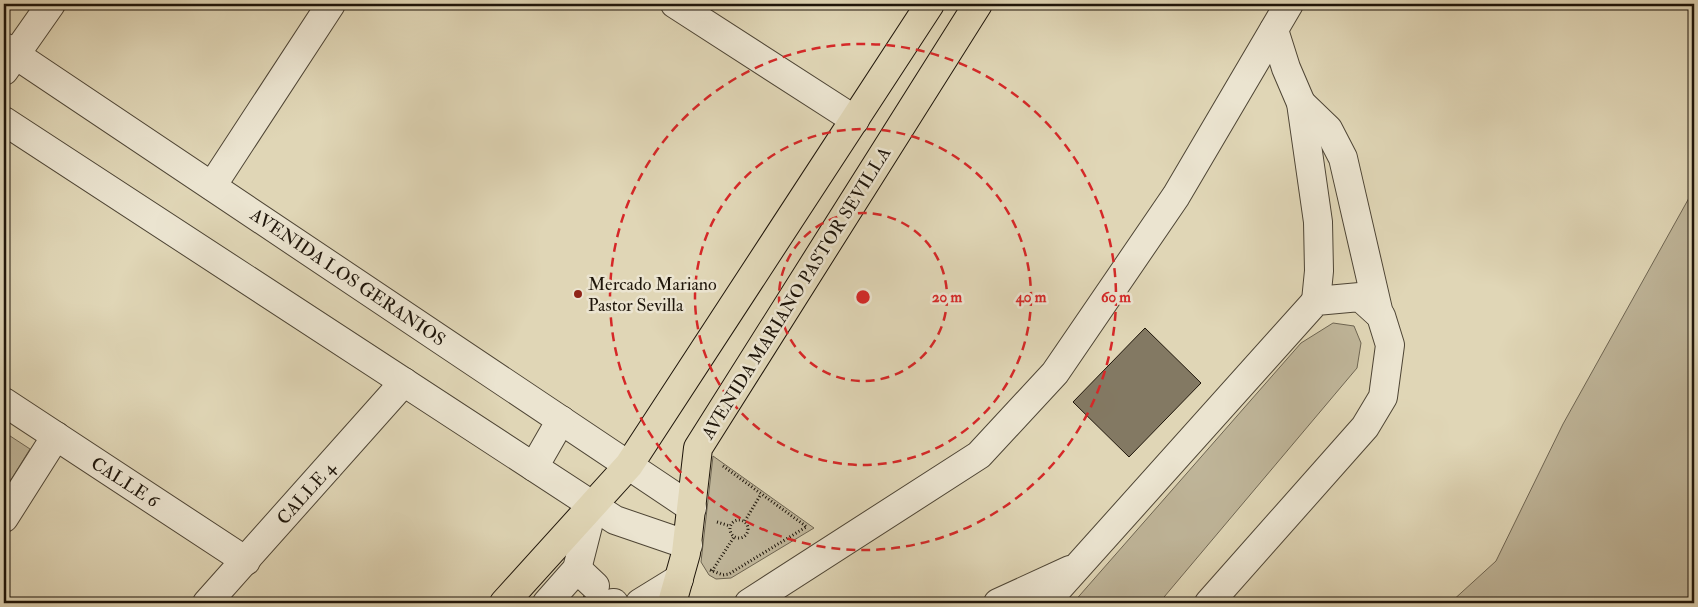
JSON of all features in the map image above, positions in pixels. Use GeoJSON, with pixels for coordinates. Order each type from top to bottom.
{"type":"FeatureCollection","features":[{"type":"Feature","properties":{"kind":"main road"},"geometry":{"type":"LineString","coordinates":[[504,603],[629,465],[930,4]]}},
{"type":"Feature","properties":{"kind":"main road","name":"AVENIDA MARIANO PASTOR SEVILLA"},"geometry":{"type":"LineString","coordinates":[[675,591],[696,555],[692,508],[698,448],[978,4]]}},
{"type":"Feature","properties":{"kind":"street"},"geometry":{"type":"LineString","coordinates":[[8,58],[51,4]]}},
{"type":"Feature","properties":{"kind":"street"},"geometry":{"type":"LineString","coordinates":[[212,186],[331,4]]}},
{"type":"Feature","properties":{"kind":"street"},"geometry":{"type":"LineString","coordinates":[[675,4],[855,120]]}},
{"type":"Feature","properties":{"kind":"street"},"geometry":{"type":"LineString","coordinates":[[748,603],[979,455],[1055,372],[1176,196],[1289,4]]}},
{"type":"Feature","properties":{"kind":"street"},"geometry":{"type":"LineString","coordinates":[[1046,603],[1316,301],[1319,271],[1318,222],[1301,103],[1286,68],[1274,30]]}},
{"type":"Feature","properties":{"kind":"street","name":"AVENIDA LOS GERANIOS"},"geometry":{"type":"LineString","coordinates":[[8,58],[212,186],[692,508]]}},
{"type":"Feature","properties":{"kind":"street"},"geometry":{"type":"LineString","coordinates":[[1209,603],[1365,427],[1383,397],[1390,345],[1379,314],[1343,158],[1328,129],[1301,103]]}},
{"type":"Feature","properties":{"kind":"street"},"geometry":{"type":"LineString","coordinates":[[4,121],[593,506],[616,520],[696,555]]}},
{"type":"Feature","properties":{"kind":"street"},"geometry":{"type":"LineString","coordinates":[[1316,301],[1360,297],[1379,314]]}},
{"type":"Feature","properties":{"kind":"street","name":"CALLE 4"},"geometry":{"type":"LineString","coordinates":[[208,603],[404,382]]}},
{"type":"Feature","properties":{"kind":"street","name":"CALLE 6"},"geometry":{"type":"LineString","coordinates":[[4,402],[246,561]]}},
{"type":"Feature","properties":{"kind":"street"},"geometry":{"type":"LineString","coordinates":[[534,467],[561,420]]}},
{"type":"Feature","properties":{"kind":"street"},"geometry":{"type":"LineString","coordinates":[[4,518],[56,436]]}},
{"type":"Feature","properties":{"kind":"street"},"geometry":{"type":"LineString","coordinates":[[547,603],[600,590],[593,506]]}},
{"type":"Feature","properties":{"kind":"street"},"geometry":{"type":"LineString","coordinates":[[998,603],[1080,565]]}},
{"type":"Feature","properties":{"kind":"street"},"geometry":{"type":"LineString","coordinates":[[640,603],[675,591]]}},
{"type":"Feature","properties":{"kind":"path"},"geometry":{"type":"LineString","coordinates":[[717,472],[718,462],[835,547]]}},
{"type":"Feature","properties":{"kind":"path"},"geometry":{"type":"LineString","coordinates":[[734,537],[745,536],[748,532],[745,521],[762,494]]}},
{"type":"Feature","properties":{"kind":"path"},"geometry":{"type":"LineString","coordinates":[[734,537],[730,526],[733,522],[745,521]]}},
{"type":"Feature","properties":{"kind":"path"},"geometry":{"type":"LineString","coordinates":[[696,555],[712,572],[723,575],[729,574],[806,526]]}},
{"type":"Feature","properties":{"kind":"path"},"geometry":{"type":"LineString","coordinates":[[712,572],[734,537]]}},
{"type":"Feature","properties":{"kind":"shaded area"},"geometry":{"type":"Polygon","coordinates":[[[1694,189],[1694,603],[1450,603],[1496,561],[1563,424],[1694,189]]]}},
{"type":"Feature","properties":{"kind":"shaded area"},"geometry":{"type":"Polygon","coordinates":[[[1333,323],[1354,326],[1361,343],[1357,368],[1159,603],[1073,603],[1301,343],[1333,323]]]}},
{"type":"Feature","properties":{"kind":"shaded area"},"geometry":{"type":"Polygon","coordinates":[[[4,432],[30,449],[4,491],[4,432]]]}},
{"type":"Feature","properties":{"kind":"shaded area"},"geometry":{"type":"Polygon","coordinates":[[[713,456],[814,528],[731,578],[716,579],[709,575],[701,562],[713,456]]]}},
{"type":"Feature","properties":{"kind":"building"},"geometry":{"type":"Polygon","coordinates":[[[1145,328],[1201,383],[1129,457],[1073,402],[1145,328]]]}},
{"type":"Feature","properties":{"kind":"building"},"geometry":{"type":"Polygon","coordinates":[[[600,581],[617,599],[613,603],[577,603],[600,581]]]}},
{"type":"Feature","properties":{"kind":"place","name":"Mercado Mariano Pastor Sevilla"},"geometry":{"type":"Point","coordinates":[578,294]}}]}
